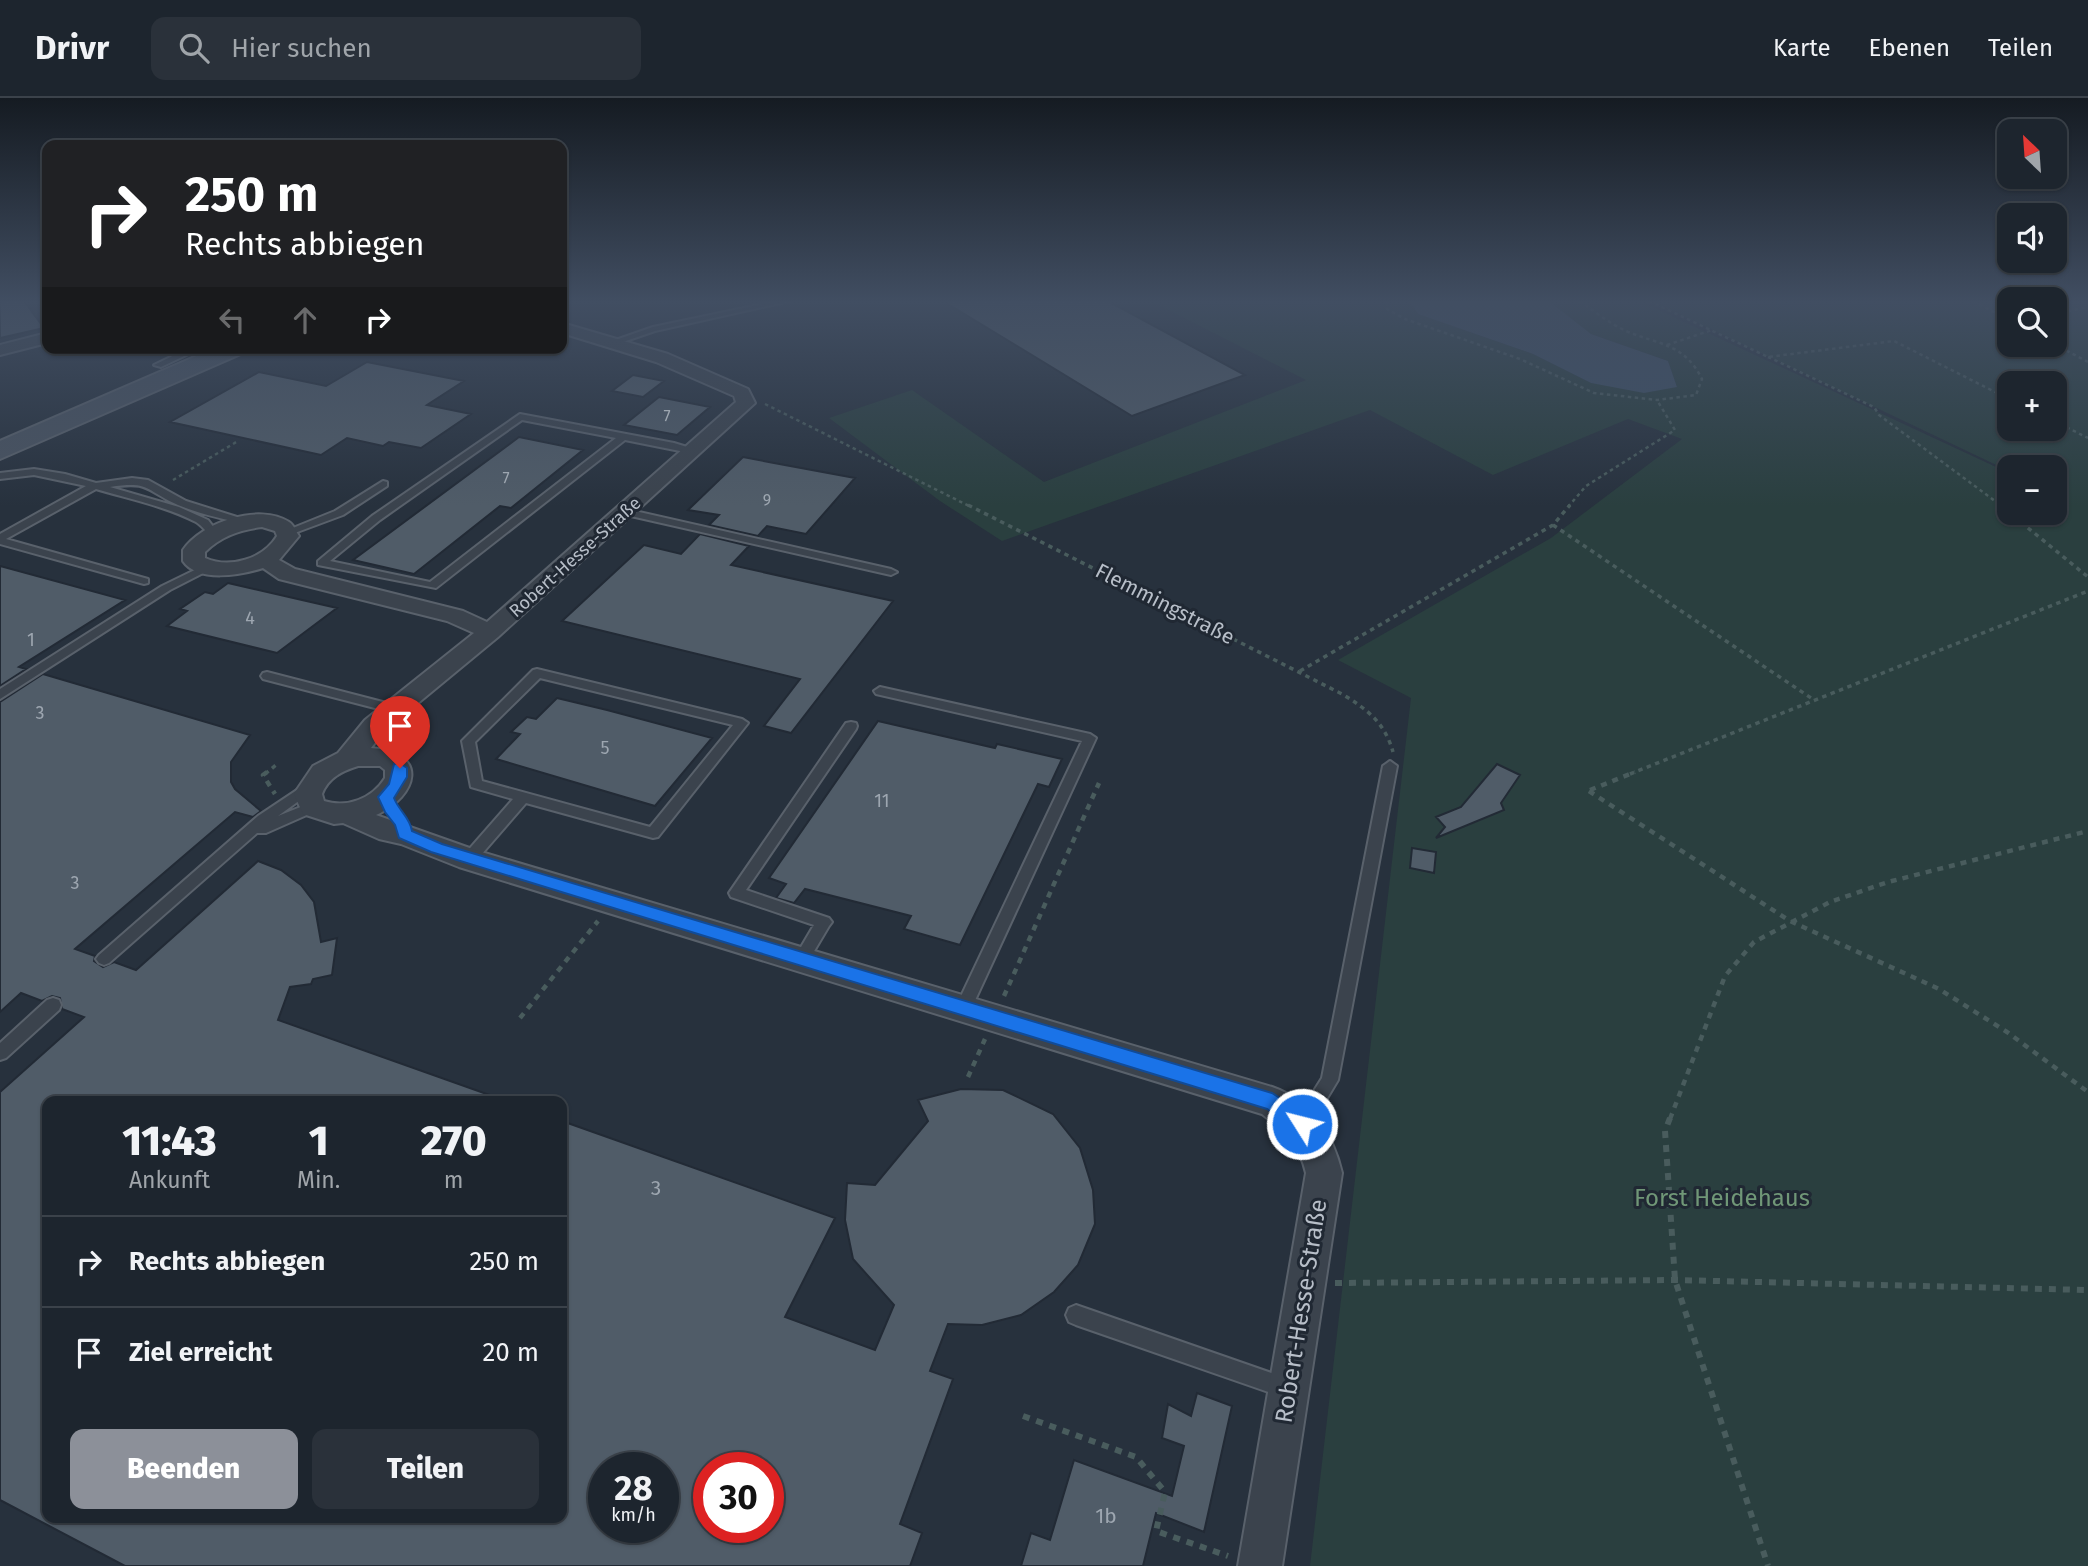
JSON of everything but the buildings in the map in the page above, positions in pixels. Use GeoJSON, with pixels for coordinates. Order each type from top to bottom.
{"type":"FeatureCollection","features":[{"type":"Feature","properties":{"kind":"street"},"geometry":{"type":"LineString","coordinates":[[0,451],[187,370]]}},
{"type":"Feature","properties":{"kind":"street"},"geometry":{"type":"LineString","coordinates":[[690,370],[742,393],[746,399]]}},
{"type":"Feature","properties":{"kind":"street","name":"Robert-Hesse-Straße"},"geometry":{"type":"LineString","coordinates":[[348,759],[374,726],[398,710],[490,632],[695,451],[744,406],[746,399]]}},
{"type":"Feature","properties":{"kind":"street"},"geometry":{"type":"LineString","coordinates":[[248,522],[275,523],[288,532],[284,544],[264,559],[230,569],[205,568],[194,561],[194,551],[213,533],[248,522]]}},
{"type":"Feature","properties":{"kind":"street"},"geometry":{"type":"LineString","coordinates":[[264,559],[286,573],[456,616],[490,632]]}},
{"type":"Feature","properties":{"kind":"street","name":"Robert-Hesse-Straße"},"geometry":{"type":"LineString","coordinates":[[384,756],[385,743],[398,710]]}},
{"type":"Feature","properties":{"kind":"street"},"geometry":{"type":"LineString","coordinates":[[312,797],[326,770],[348,759],[384,756],[394,761],[400,768],[400,777],[395,787],[374,805],[348,814]]}},
{"type":"Feature","properties":{"kind":"street","name":"Robert-Hesse-Straße"},"geometry":{"type":"LineString","coordinates":[[312,797],[321,812],[348,814],[389,832],[404,834],[469,859],[1272,1102],[1302,1124],[1320,1149],[1324,1173],[1288,1388],[1251,1564]]}},
{"type":"Feature","properties":{"kind":"street"},"geometry":{"type":"LineString","coordinates":[[385,797],[390,808],[403,823],[404,834]]}},
{"type":"Feature","properties":{"kind":"lane"},"geometry":{"type":"LineString","coordinates":[[623,437],[432,586],[322,563],[376,518],[520,417],[623,437],[695,451]]}},
{"type":"Feature","properties":{"kind":"lane"},"geometry":{"type":"LineString","coordinates":[[0,477],[34,472],[94,486],[175,509],[204,522],[213,533]]}},
{"type":"Feature","properties":{"kind":"lane"},"geometry":{"type":"LineString","coordinates":[[0,539],[94,486],[132,481],[148,483],[182,503],[248,522]]}},
{"type":"Feature","properties":{"kind":"lane"},"geometry":{"type":"LineString","coordinates":[[288,532],[339,513],[383,484]]}},
{"type":"Feature","properties":{"kind":"lane"},"geometry":{"type":"LineString","coordinates":[[626,512],[891,572]]}},
{"type":"Feature","properties":{"kind":"lane"},"geometry":{"type":"LineString","coordinates":[[0,539],[144,581]]}},
{"type":"Feature","properties":{"kind":"lane"},"geometry":{"type":"LineString","coordinates":[[0,695],[166,588],[205,568]]}},
{"type":"Feature","properties":{"kind":"lane"},"geometry":{"type":"LineString","coordinates":[[537,673],[742,723],[653,833],[522,798],[476,784],[468,741],[537,673]]}},
{"type":"Feature","properties":{"kind":"lane"},"geometry":{"type":"LineString","coordinates":[[267,676],[398,710]]}},
{"type":"Feature","properties":{"kind":"lane"},"geometry":{"type":"LineString","coordinates":[[880,691],[1090,738],[978,1014]]}},
{"type":"Feature","properties":{"kind":"lane"},"geometry":{"type":"LineString","coordinates":[[802,959],[824,922],[736,893],[851,726]]}},
{"type":"Feature","properties":{"kind":"lane"},"geometry":{"type":"LineString","coordinates":[[1302,1124],[1330,1080],[1390,766]]}},
{"type":"Feature","properties":{"kind":"lane"},"geometry":{"type":"LineString","coordinates":[[250,833],[312,797]]}},
{"type":"Feature","properties":{"kind":"lane"},"geometry":{"type":"LineString","coordinates":[[104,959],[263,820],[312,797]]}},
{"type":"Feature","properties":{"kind":"lane"},"geometry":{"type":"LineString","coordinates":[[469,859],[522,798]]}},
{"type":"Feature","properties":{"kind":"lane"},"geometry":{"type":"LineString","coordinates":[[0,1053],[53,1005]]}},
{"type":"Feature","properties":{"kind":"lane"},"geometry":{"type":"LineString","coordinates":[[1076,1315],[1288,1388]]}},
{"type":"Feature","properties":{"kind":"path"},"geometry":{"type":"LineString","coordinates":[[1544,370],[1594,393],[1657,400],[1696,395],[1702,379],[1697,370]]}},
{"type":"Feature","properties":{"kind":"path"},"geometry":{"type":"LineString","coordinates":[[1795,370],[1874,407],[1879,415],[1968,479],[2088,577]]}},
{"type":"Feature","properties":{"kind":"path"},"geometry":{"type":"LineString","coordinates":[[1951,370],[1997,393]]}},
{"type":"Feature","properties":{"kind":"path","name":"Flemmingstraße"},"geometry":{"type":"LineString","coordinates":[[746,399],[765,404],[1299,671],[1354,702],[1383,723],[1392,746],[1390,766]]}},
{"type":"Feature","properties":{"kind":"path"},"geometry":{"type":"LineString","coordinates":[[1299,671],[1553,524],[1586,486],[1675,430],[1657,400]]}},
{"type":"Feature","properties":{"kind":"path"},"geometry":{"type":"LineString","coordinates":[[2067,428],[2088,438]]}},
{"type":"Feature","properties":{"kind":"path"},"geometry":{"type":"LineString","coordinates":[[1553,524],[1814,700]]}},
{"type":"Feature","properties":{"kind":"path"},"geometry":{"type":"LineString","coordinates":[[2088,591],[1589,791],[1790,921],[1939,989],[2007,1032],[2088,1092]]}},
{"type":"Feature","properties":{"kind":"path"},"geometry":{"type":"LineString","coordinates":[[276,765],[263,775],[277,796]]}},
{"type":"Feature","properties":{"kind":"path"},"geometry":{"type":"LineString","coordinates":[[968,1077],[978,1014],[1099,783]]}},
{"type":"Feature","properties":{"kind":"path"},"geometry":{"type":"LineString","coordinates":[[1768,1566],[1675,1280],[1665,1131],[1725,976],[1754,942],[1830,902],[1888,882],[2088,831]]}},
{"type":"Feature","properties":{"kind":"path"},"geometry":{"type":"LineString","coordinates":[[520,1018],[613,901]]}},
{"type":"Feature","properties":{"kind":"path"},"geometry":{"type":"LineString","coordinates":[[1307,1276],[1335,1283],[1675,1280],[2088,1290]]}},
{"type":"Feature","properties":{"kind":"path"},"geometry":{"type":"LineString","coordinates":[[1023,1416],[1136,1457],[1165,1492],[1156,1531],[1251,1564]]}},
{"type":"Feature","properties":{"kind":"green space","name":"Forst Heidehaus"},"geometry":{"type":"Polygon","coordinates":[[[1285,370],[1564,370],[1591,383],[1677,387],[1671,370],[1786,370],[1997,467],[1997,525],[2067,525],[2067,455],[1997,455],[1997,465],[1796,370],[2088,370],[2088,1566],[1310,1566],[1411,698],[1338,660],[1551,538],[1682,439],[1628,419],[1493,475],[1370,410],[1002,541],[940,501],[829,418],[912,390],[1044,482],[1306,380],[1285,370]]]}},
{"type":"Feature","properties":{"kind":"water"},"geometry":{"type":"Polygon","coordinates":[[[1564,370],[1671,370],[1677,387],[1644,393],[1591,383],[1564,370]]]}},
{"type":"Feature","properties":{"kind":"route"},"geometry":{"type":"LineString","coordinates":[[400,768],[400,777],[395,787],[385,797],[390,808],[403,823],[404,834],[437,848],[1272,1102],[1302,1124]]}}]}
